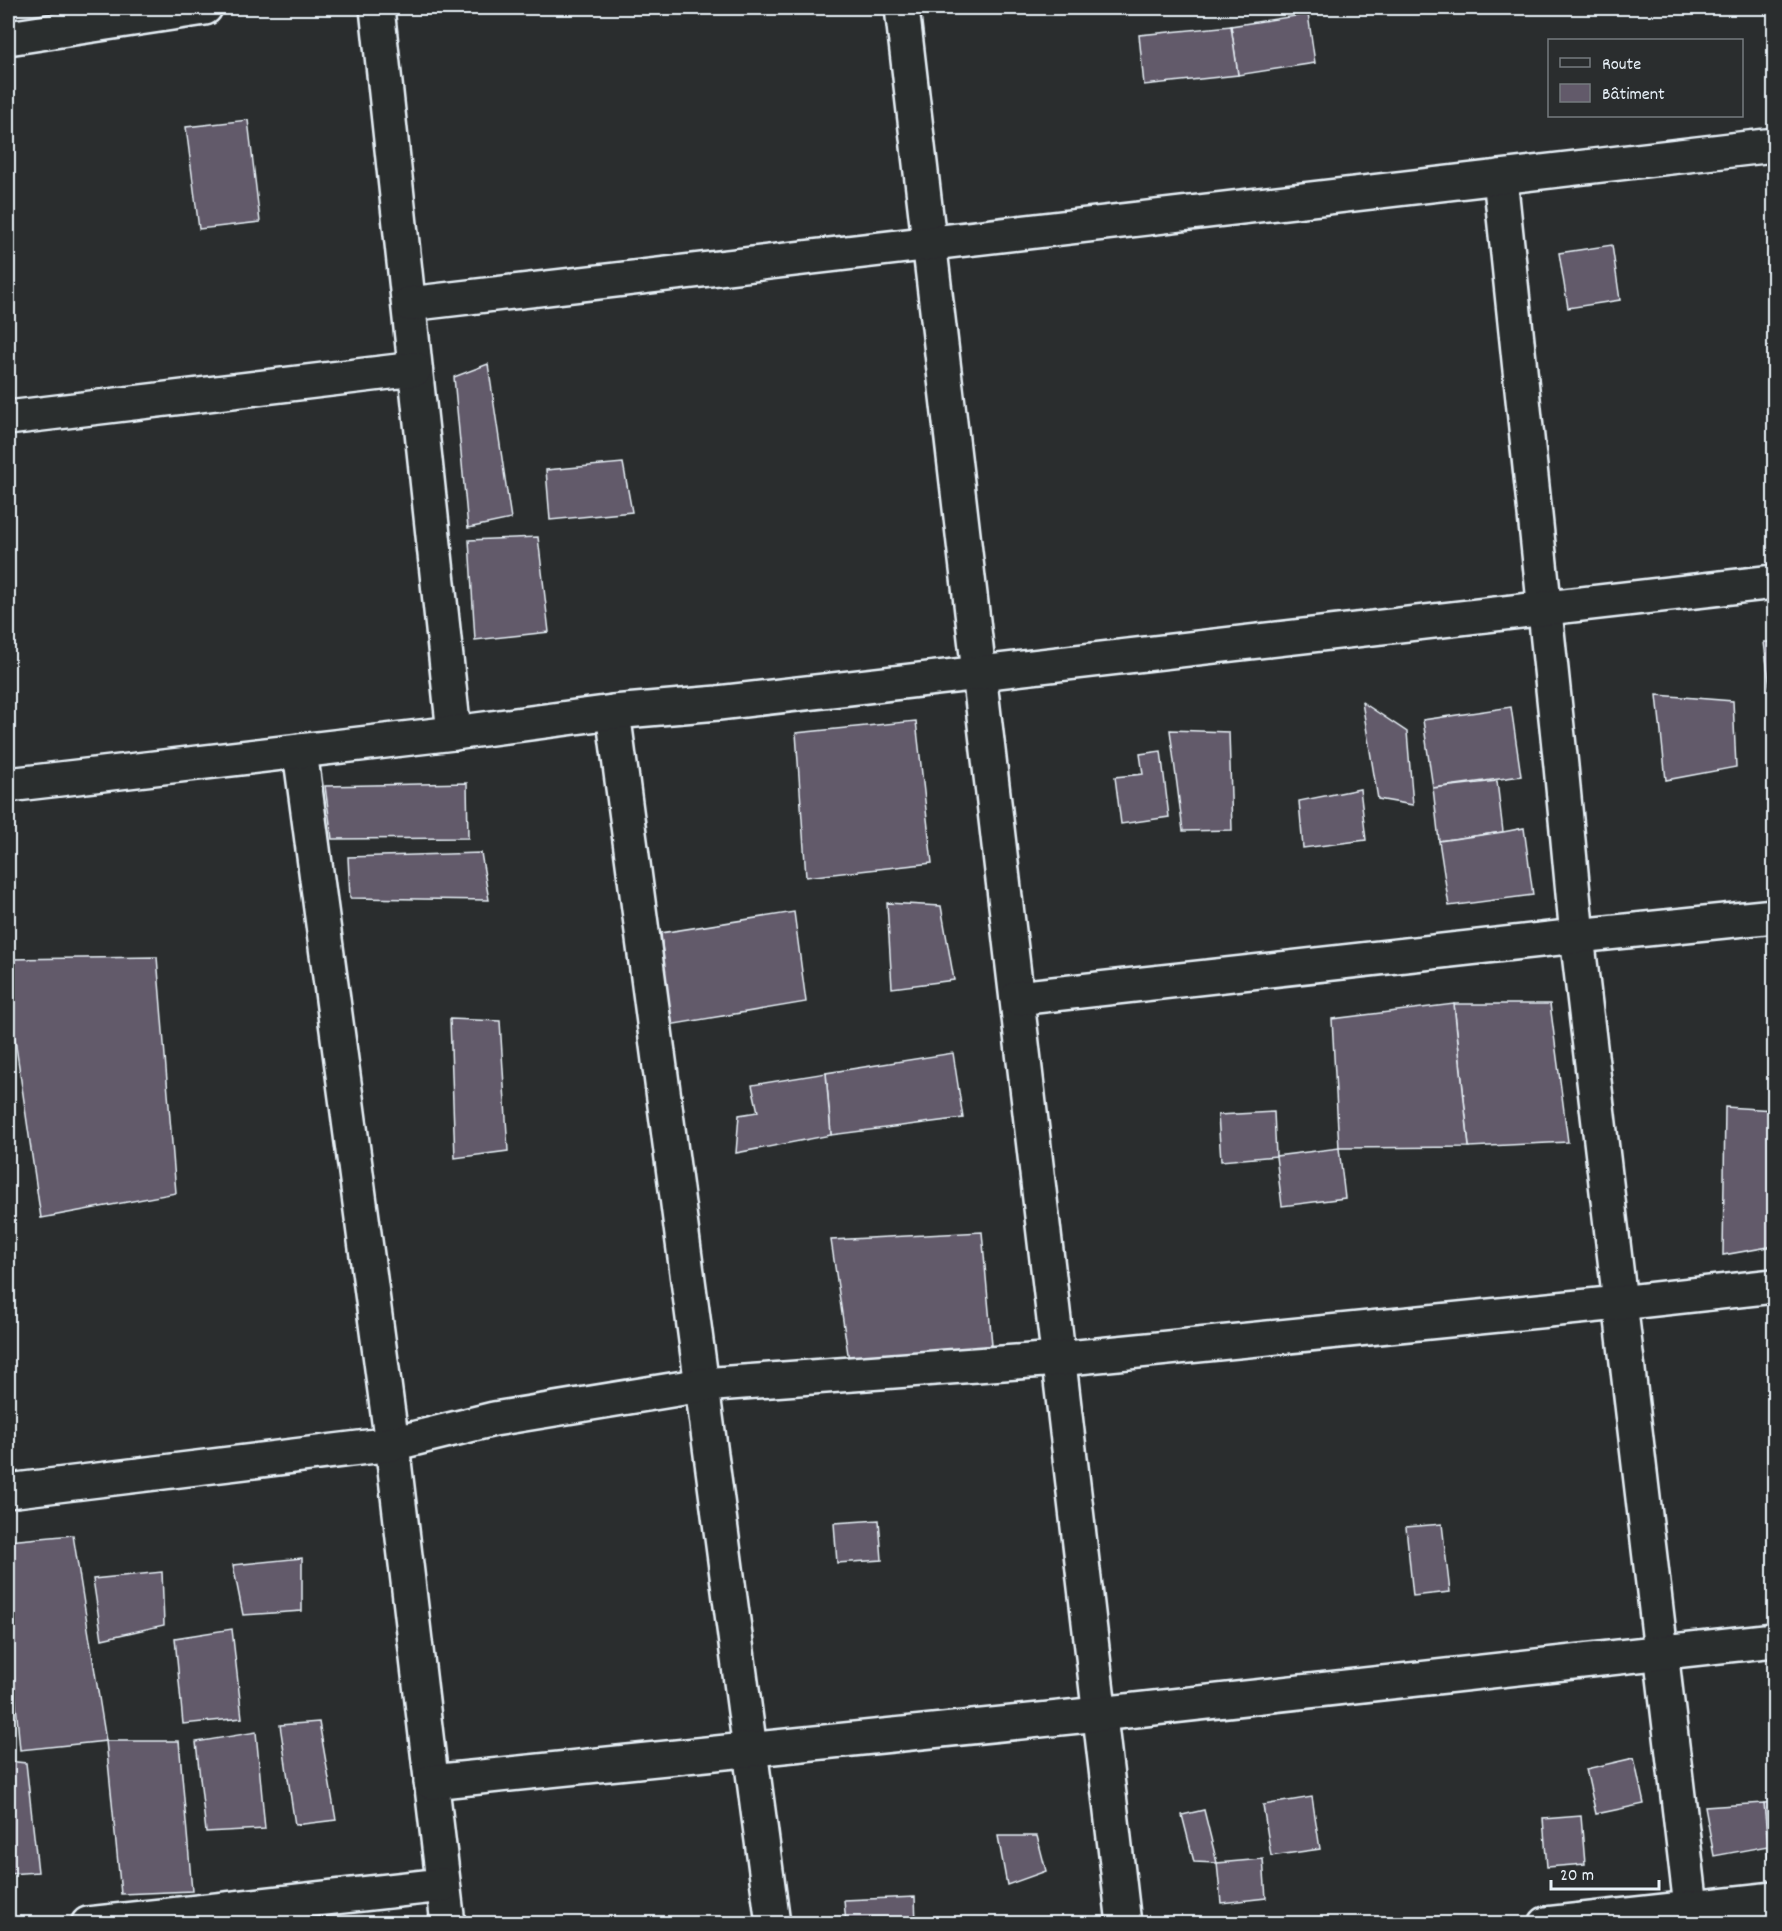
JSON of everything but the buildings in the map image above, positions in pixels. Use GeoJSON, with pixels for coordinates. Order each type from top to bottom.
{"type":"FeatureCollection","features":[{"type":"Feature","properties":{"kind":"street"},"geometry":{"type":"LineString","coordinates":[[8,38],[205,8]]}},
{"type":"Feature","properties":{"kind":"street"},"geometry":{"type":"LineString","coordinates":[[377,8],[454,733]]}},
{"type":"Feature","properties":{"kind":"street"},"geometry":{"type":"LineString","coordinates":[[902,8],[1124,1923]]}},
{"type":"Feature","properties":{"kind":"street"},"geometry":{"type":"LineString","coordinates":[[409,304],[1774,145]]}},
{"type":"Feature","properties":{"kind":"street"},"geometry":{"type":"LineString","coordinates":[[1500,177],[1577,936],[1692,1916]]}},
{"type":"Feature","properties":{"kind":"street"},"geometry":{"type":"LineString","coordinates":[[8,418],[415,369]]}},
{"type":"Feature","properties":{"kind":"street"},"geometry":{"type":"LineString","coordinates":[[8,785],[614,712],[718,703],[1774,582]]}},
{"type":"Feature","properties":{"kind":"street"},"geometry":{"type":"LineString","coordinates":[[614,712],[773,1923]]}},
{"type":"Feature","properties":{"kind":"street"},"geometry":{"type":"LineString","coordinates":[[300,751],[392,1444],[448,1923]]}},
{"type":"Feature","properties":{"kind":"street"},"geometry":{"type":"LineString","coordinates":[[1017,999],[1774,916]]}},
{"type":"Feature","properties":{"kind":"street"},"geometry":{"type":"LineString","coordinates":[[8,1491],[392,1444],[494,1419],[702,1385],[1058,1359],[1619,1304],[1774,1286]]}},
{"type":"Feature","properties":{"kind":"street"},"geometry":{"type":"LineString","coordinates":[[431,1782],[1100,1714],[1774,1640]]}},
{"type":"Feature","properties":{"kind":"street"},"geometry":{"type":"LineString","coordinates":[[88,1923],[443,1886]]}},
{"type":"Feature","properties":{"kind":"street"},"geometry":{"type":"LineString","coordinates":[[1546,1923],[1692,1916],[1774,1899]]}}]}
